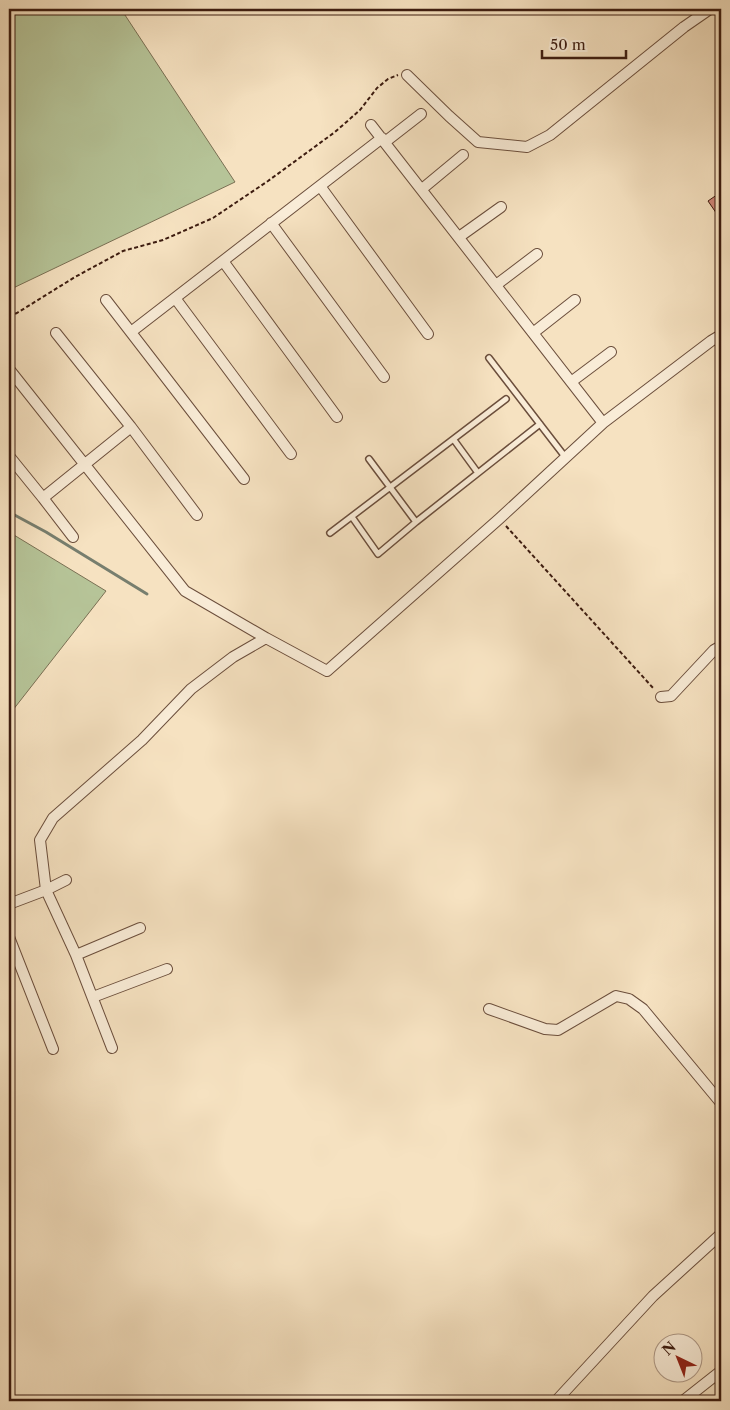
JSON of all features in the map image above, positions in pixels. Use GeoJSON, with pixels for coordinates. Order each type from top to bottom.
{"type":"FeatureCollection","features":[{"type":"Feature","properties":{"kind":"street"},"geometry":{"type":"LineString","coordinates":[[407,75],[478,142],[527,147],[550,135],[684,27],[710,9]]}},
{"type":"Feature","properties":{"kind":"street"},"geometry":{"type":"LineString","coordinates":[[131,332],[320,186],[421,114]]}},
{"type":"Feature","properties":{"kind":"street"},"geometry":{"type":"LineString","coordinates":[[371,125],[603,423]]}},
{"type":"Feature","properties":{"kind":"street"},"geometry":{"type":"LineString","coordinates":[[422,189],[463,155]]}},
{"type":"Feature","properties":{"kind":"street"},"geometry":{"type":"LineString","coordinates":[[320,186],[428,334]]}},
{"type":"Feature","properties":{"kind":"street"},"geometry":{"type":"LineString","coordinates":[[459,238],[501,207]]}},
{"type":"Feature","properties":{"kind":"street"},"geometry":{"type":"LineString","coordinates":[[271,223],[384,377]]}},
{"type":"Feature","properties":{"kind":"street"},"geometry":{"type":"LineString","coordinates":[[496,285],[537,254]]}},
{"type":"Feature","properties":{"kind":"street"},"geometry":{"type":"LineString","coordinates":[[223,261],[337,417]]}},
{"type":"Feature","properties":{"kind":"street"},"geometry":{"type":"LineString","coordinates":[[175,298],[291,454]]}},
{"type":"Feature","properties":{"kind":"street"},"geometry":{"type":"LineString","coordinates":[[106,300],[244,479]]}},
{"type":"Feature","properties":{"kind":"street"},"geometry":{"type":"LineString","coordinates":[[533,333],[575,300]]}},
{"type":"Feature","properties":{"kind":"street"},"geometry":{"type":"LineString","coordinates":[[56,333],[131,427],[197,515]]}},
{"type":"Feature","properties":{"kind":"street"},"geometry":{"type":"LineString","coordinates":[[9,369],[185,591],[328,671],[499,519],[603,423],[721,335]]}},
{"type":"Feature","properties":{"kind":"street"},"geometry":{"type":"LineString","coordinates":[[571,382],[612,352]]}},
{"type":"Feature","properties":{"kind":"street"},"geometry":{"type":"LineString","coordinates":[[43,498],[131,427]]}},
{"type":"Feature","properties":{"kind":"street"},"geometry":{"type":"LineString","coordinates":[[9,456],[73,537]]}},
{"type":"Feature","properties":{"kind":"street"},"geometry":{"type":"LineString","coordinates":[[112,1048],[76,955],[46,890],[40,840],[53,818],[142,740],[191,689],[233,657],[266,638]]}},
{"type":"Feature","properties":{"kind":"street"},"geometry":{"type":"LineString","coordinates":[[660,697],[672,696],[719,651]]}},
{"type":"Feature","properties":{"kind":"street"},"geometry":{"type":"LineString","coordinates":[[9,904],[66,880]]}},
{"type":"Feature","properties":{"kind":"street"},"geometry":{"type":"LineString","coordinates":[[76,955],[140,928]]}},
{"type":"Feature","properties":{"kind":"street"},"geometry":{"type":"LineString","coordinates":[[9,937],[53,1049]]}},
{"type":"Feature","properties":{"kind":"street"},"geometry":{"type":"LineString","coordinates":[[92,998],[167,970]]}},
{"type":"Feature","properties":{"kind":"street"},"geometry":{"type":"LineString","coordinates":[[489,1009],[544,1029],[558,1030],[616,996],[629,999],[644,1009],[721,1103]]}},
{"type":"Feature","properties":{"kind":"street"},"geometry":{"type":"LineString","coordinates":[[556,1401],[653,1296],[721,1234]]}},
{"type":"Feature","properties":{"kind":"street"},"geometry":{"type":"LineString","coordinates":[[683,1401],[721,1371]]}},
{"type":"Feature","properties":{"kind":"lane"},"geometry":{"type":"LineString","coordinates":[[489,358],[566,458]]}},
{"type":"Feature","properties":{"kind":"lane"},"geometry":{"type":"LineString","coordinates":[[330,533],[506,399]]}},
{"type":"Feature","properties":{"kind":"lane"},"geometry":{"type":"LineString","coordinates":[[352,517],[378,554],[540,424]]}},
{"type":"Feature","properties":{"kind":"lane"},"geometry":{"type":"LineString","coordinates":[[454,440],[478,473]]}},
{"type":"Feature","properties":{"kind":"lane"},"geometry":{"type":"LineString","coordinates":[[369,459],[416,522]]}},
{"type":"Feature","properties":{"kind":"path"},"geometry":{"type":"LineString","coordinates":[[9,316],[123,251],[163,240],[213,218],[335,132],[360,110],[377,88],[388,79],[397,75],[407,75]]}},
{"type":"Feature","properties":{"kind":"path"},"geometry":{"type":"LineString","coordinates":[[499,519],[660,697]]}},
{"type":"Feature","properties":{"kind":"green space"},"geometry":{"type":"Polygon","coordinates":[[[9,9],[121,9],[235,182],[9,290],[9,9]]]}},
{"type":"Feature","properties":{"kind":"green space"},"geometry":{"type":"Polygon","coordinates":[[[9,532],[106,591],[9,715],[9,532]]]}},
{"type":"Feature","properties":{"kind":"building"},"geometry":{"type":"Polygon","coordinates":[[[721,192],[721,220],[708,201],[721,192]]]}},
{"type":"Feature","properties":{"kind":"waterway"},"geometry":{"type":"LineString","coordinates":[[9,512],[46,532],[147,594]]}}]}
